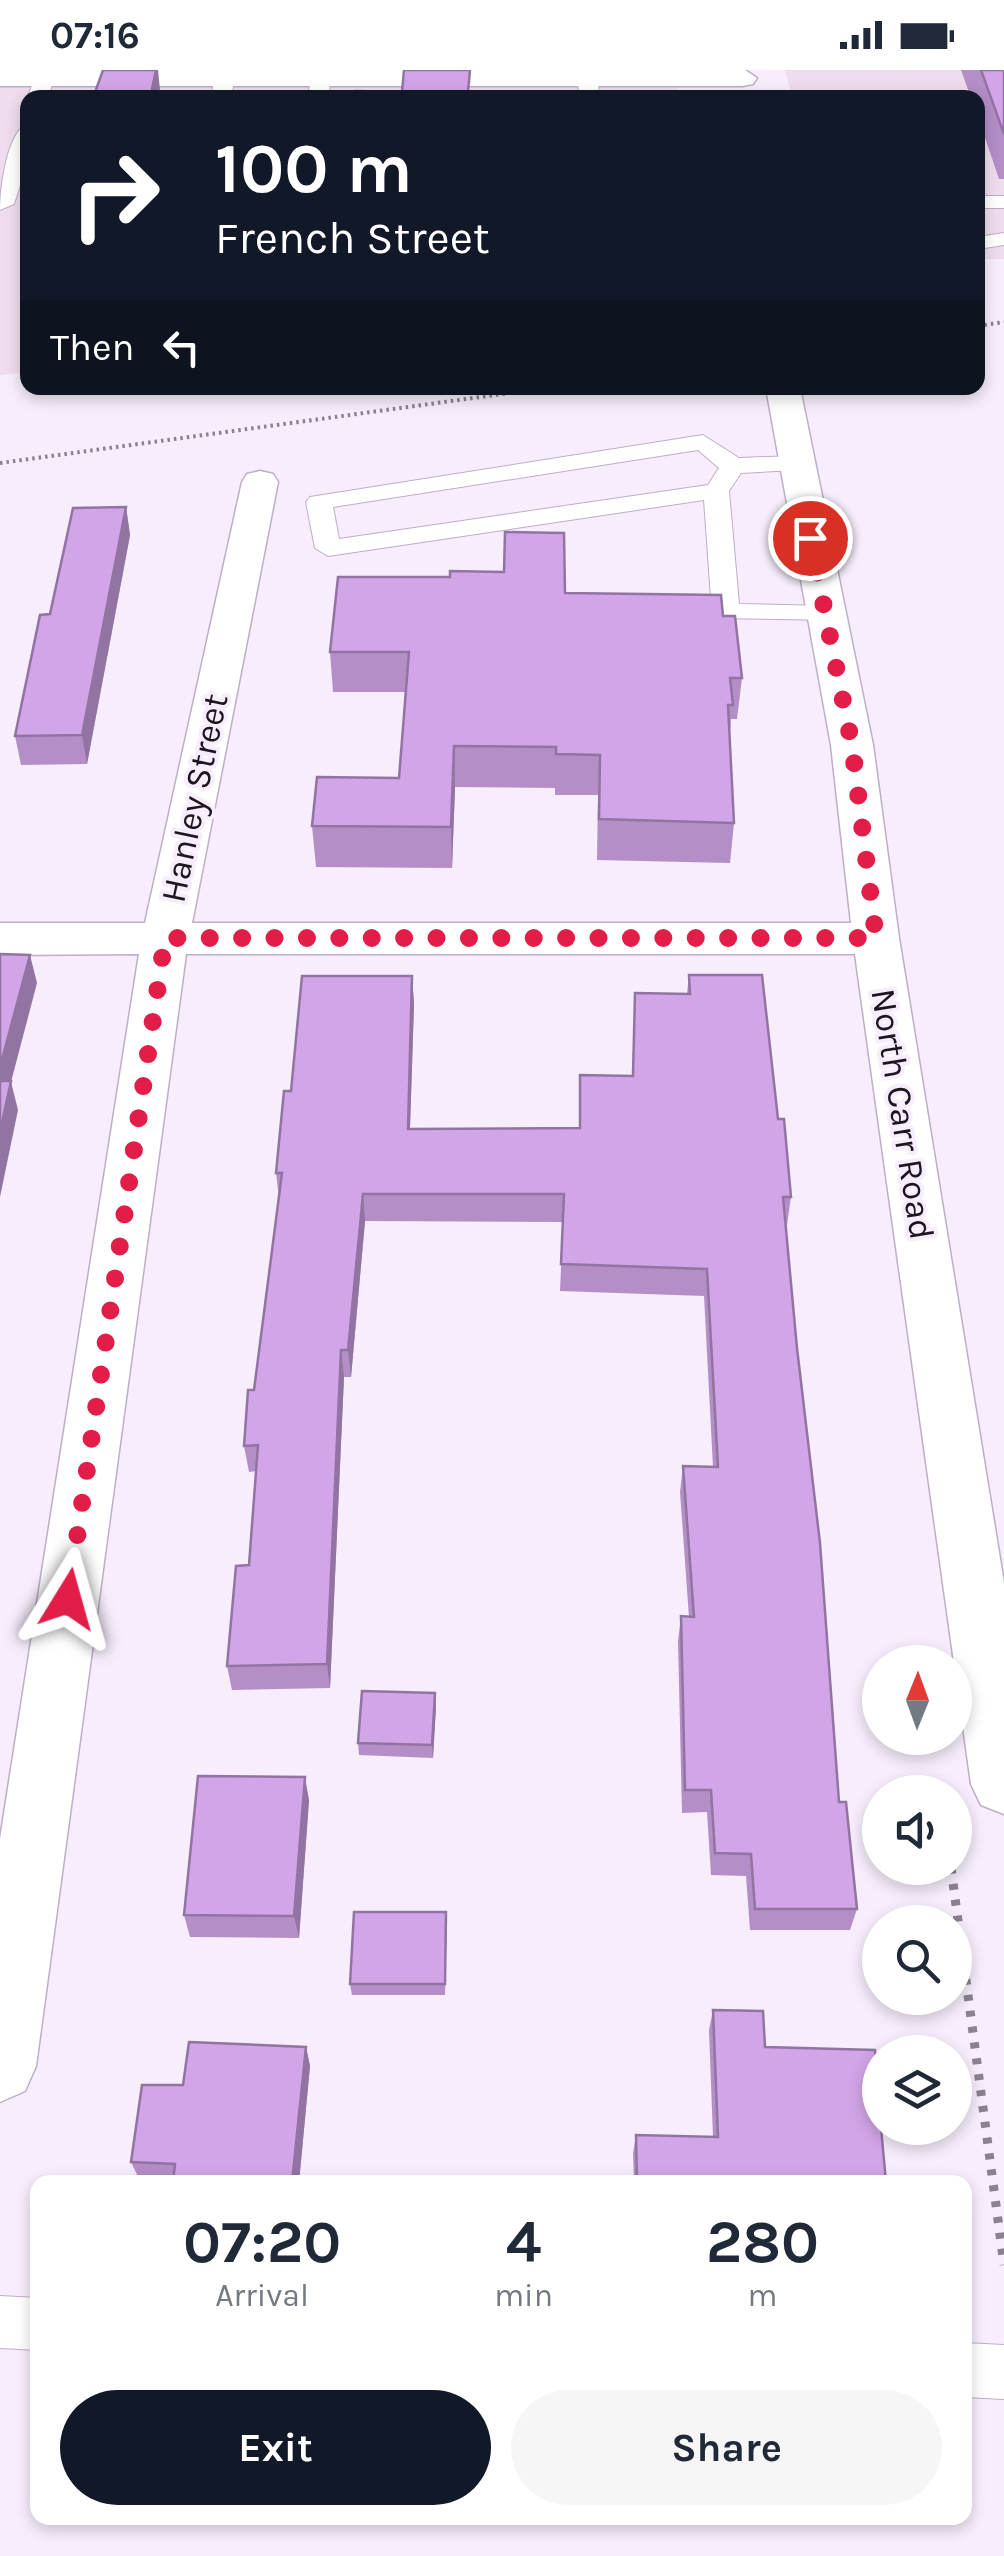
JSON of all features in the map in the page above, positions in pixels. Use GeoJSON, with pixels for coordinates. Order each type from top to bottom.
{"type":"FeatureCollection","features":[{"type":"Feature","properties":{"kind":"street"},"geometry":{"type":"LineString","coordinates":[[0,78],[41,88],[225,82],[320,88],[355,74],[526,74],[589,88],[744,82]]}},
{"type":"Feature","properties":{"kind":"street","name":"North Carr Road"},"geometry":{"type":"LineString","coordinates":[[784,395],[852,745],[876,938],[1004,1784]]}},
{"type":"Feature","properties":{"kind":"street","name":"Hanley Street"},"geometry":{"type":"LineString","coordinates":[[0,2066],[165,938],[260,482]]}},
{"type":"Feature","properties":{"kind":"street"},"geometry":{"type":"LineString","coordinates":[[0,940],[876,938]]}},
{"type":"Feature","properties":{"kind":"lane"},"geometry":{"type":"LineString","coordinates":[[3,204],[20,153]]}},
{"type":"Feature","properties":{"kind":"lane"},"geometry":{"type":"LineString","coordinates":[[716,491],[328,548],[319,502],[703,442],[733,466],[795,463]]}},
{"type":"Feature","properties":{"kind":"lane"},"geometry":{"type":"LineString","coordinates":[[733,466],[716,491],[726,612],[826,614]]}},
{"type":"Feature","properties":{"kind":"lane"},"geometry":{"type":"LineString","coordinates":[[0,2322],[30,2324]]}},
{"type":"Feature","properties":{"kind":"lane"},"geometry":{"type":"LineString","coordinates":[[972,2370],[1004,2372]]}},
{"type":"Feature","properties":{"kind":"path"},"geometry":{"type":"LineString","coordinates":[[0,463],[495,395]]}},
{"type":"Feature","properties":{"kind":"path"},"geometry":{"type":"LineString","coordinates":[[952,1885],[1004,2265]]}},
{"type":"Feature","properties":{"kind":"shaded area"},"geometry":{"type":"Polygon","coordinates":[[[0,70],[676,70],[677,90],[20,90],[20,373],[0,375],[0,70]]]}},
{"type":"Feature","properties":{"kind":"shaded area"},"geometry":{"type":"Polygon","coordinates":[[[785,70],[1004,70],[1004,259],[985,259],[985,90],[790,90],[785,70]]]}},
{"type":"Feature","properties":{"kind":"building"},"geometry":{"type":"Polygon","coordinates":[[[103,70],[156,70],[152,90],[96,90],[103,70]]]}},
{"type":"Feature","properties":{"kind":"building"},"geometry":{"type":"Polygon","coordinates":[[[404,70],[470,70],[468,90],[402,90],[404,70]]]}},
{"type":"Feature","properties":{"kind":"building"},"geometry":{"type":"Polygon","coordinates":[[[981,70],[1004,70],[1004,134],[981,70]]]}},
{"type":"Feature","properties":{"kind":"building"},"geometry":{"type":"Polygon","coordinates":[[[126,507],[82,735],[15,736],[40,615],[50,614],[73,508],[126,507]]]}},
{"type":"Feature","properties":{"kind":"building"},"geometry":{"type":"Polygon","coordinates":[[[505,532],[564,533],[565,593],[721,595],[723,616],[735,616],[742,678],[730,678],[733,705],[728,705],[734,823],[599,819],[600,755],[556,754],[556,747],[454,746],[451,827],[312,826],[317,777],[399,778],[409,652],[330,652],[338,577],[450,577],[450,571],[504,572],[505,532]]]}},
{"type":"Feature","properties":{"kind":"building"},"geometry":{"type":"Polygon","coordinates":[[[0,954],[30,955],[0,1067],[0,954]]]}},
{"type":"Feature","properties":{"kind":"building"},"geometry":{"type":"Polygon","coordinates":[[[689,975],[762,975],[778,1119],[784,1119],[791,1197],[783,1197],[820,1543],[839,1802],[846,1802],[857,1909],[755,1909],[751,1854],[715,1853],[711,1790],[685,1790],[681,1616],[694,1617],[683,1466],[718,1467],[707,1269],[561,1264],[564,1194],[363,1194],[348,1350],[341,1350],[327,1664],[227,1666],[236,1566],[249,1565],[258,1445],[244,1446],[248,1390],[254,1390],[282,1173],[276,1173],[284,1091],[291,1091],[302,976],[412,976],[408,1129],[580,1128],[580,1075],[633,1076],[635,993],[690,994],[689,975]]]}},
{"type":"Feature","properties":{"kind":"building"},"geometry":{"type":"Polygon","coordinates":[[[0,1081],[11,1081],[0,1132],[0,1081]]]}},
{"type":"Feature","properties":{"kind":"building"},"geometry":{"type":"Polygon","coordinates":[[[362,1691],[435,1693],[432,1745],[358,1743],[362,1691]]]}},
{"type":"Feature","properties":{"kind":"building"},"geometry":{"type":"Polygon","coordinates":[[[198,1776],[305,1777],[294,1916],[184,1915],[198,1776]]]}},
{"type":"Feature","properties":{"kind":"building"},"geometry":{"type":"Polygon","coordinates":[[[354,1912],[446,1912],[445,1984],[350,1984],[354,1912]]]}},
{"type":"Feature","properties":{"kind":"building"},"geometry":{"type":"Polygon","coordinates":[[[713,2010],[763,2011],[765,2047],[862,2050],[862,2145],[883,2145],[885,2175],[637,2175],[636,2135],[718,2137],[713,2010]]]}},
{"type":"Feature","properties":{"kind":"building"},"geometry":{"type":"Polygon","coordinates":[[[189,2042],[306,2047],[293,2175],[174,2175],[175,2164],[131,2162],[142,2085],[183,2085],[189,2042]]]}},
{"type":"Feature","properties":{"kind":"route"},"geometry":{"type":"LineString","coordinates":[[68,1599],[165,938],[876,938],[852,745],[810,538]]}}]}
